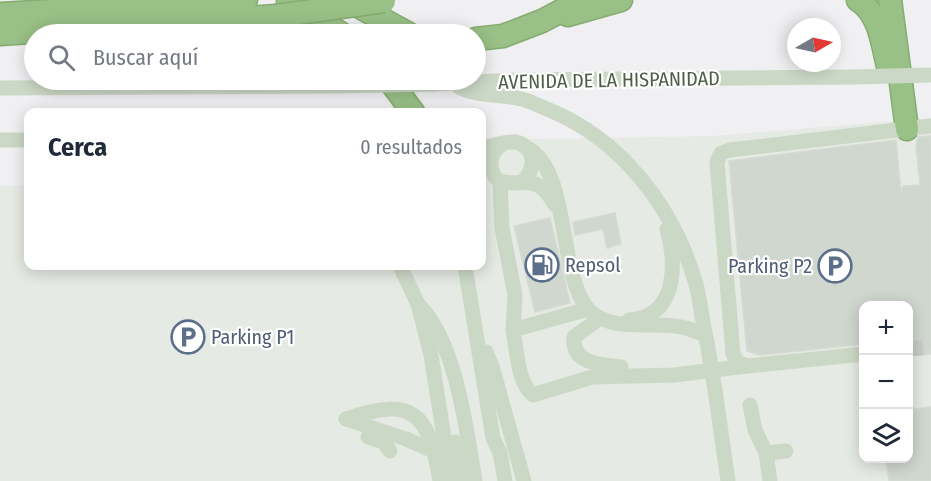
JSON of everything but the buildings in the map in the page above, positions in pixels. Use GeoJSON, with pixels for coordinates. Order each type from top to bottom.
{"type":"FeatureCollection","features":[{"type":"Feature","properties":{"kind":"highway"},"geometry":{"type":"LineString","coordinates":[[347,0],[391,24]]}},
{"type":"Feature","properties":{"kind":"highway"},"geometry":{"type":"LineString","coordinates":[[486,35],[560,0]]}},
{"type":"Feature","properties":{"kind":"highway"},"geometry":{"type":"LineString","coordinates":[[542,21],[582,0]]}},
{"type":"Feature","properties":{"kind":"highway"},"geometry":{"type":"LineString","coordinates":[[486,38],[503,36],[542,21],[621,0]]}},
{"type":"Feature","properties":{"kind":"highway"},"geometry":{"type":"LineString","coordinates":[[858,0],[868,8],[877,23],[891,81],[902,97]]}},
{"type":"Feature","properties":{"kind":"highway"},"geometry":{"type":"LineString","coordinates":[[890,0],[907,129]]}},
{"type":"Feature","properties":{"kind":"highway"},"geometry":{"type":"LineString","coordinates":[[0,14],[237,1]]}},
{"type":"Feature","properties":{"kind":"highway"},"geometry":{"type":"LineString","coordinates":[[108,24],[387,1]]}},
{"type":"Feature","properties":{"kind":"highway"},"geometry":{"type":"LineString","coordinates":[[282,8],[319,24]]}},
{"type":"Feature","properties":{"kind":"highway"},"geometry":{"type":"LineString","coordinates":[[0,34],[24,32]]}},
{"type":"Feature","properties":{"kind":"highway"},"geometry":{"type":"LineString","coordinates":[[396,90],[410,108]]}},
{"type":"Feature","properties":{"kind":"street","name":"AVENIDA DE LA HISPANIDAD"},"geometry":{"type":"LineString","coordinates":[[486,81],[930,75]]}},
{"type":"Feature","properties":{"kind":"street","name":"AVENIDA DE LA HISPANIDAD"},"geometry":{"type":"LineString","coordinates":[[0,88],[24,88]]}},
{"type":"Feature","properties":{"kind":"street"},"geometry":{"type":"LineString","coordinates":[[463,90],[522,99],[557,113],[611,148],[634,170],[658,200],[680,240],[696,285],[715,390],[728,481]]}},
{"type":"Feature","properties":{"kind":"street"},"geometry":{"type":"LineString","coordinates":[[748,366],[737,362],[733,354],[717,162],[721,153],[931,126]]}},
{"type":"Feature","properties":{"kind":"street"},"geometry":{"type":"LineString","coordinates":[[0,140],[24,140]]}},
{"type":"Feature","properties":{"kind":"street"},"geometry":{"type":"LineString","coordinates":[[486,147],[513,142],[534,151],[545,164],[577,286],[601,316],[632,327],[672,325],[689,328],[706,339]]}},
{"type":"Feature","properties":{"kind":"street"},"geometry":{"type":"LineString","coordinates":[[501,145],[492,154],[492,178],[514,295],[513,330],[520,369],[529,392],[533,395],[592,376],[674,375],[859,355]]}},
{"type":"Feature","properties":{"kind":"street"},"geometry":{"type":"LineString","coordinates":[[520,183],[526,179],[533,166],[533,159],[525,147]]}},
{"type":"Feature","properties":{"kind":"street"},"geometry":{"type":"LineString","coordinates":[[492,178],[514,184],[540,186],[551,198],[560,215]]}},
{"type":"Feature","properties":{"kind":"street"},"geometry":{"type":"LineString","coordinates":[[503,346],[513,330],[601,316],[639,320],[652,313],[664,302],[670,292],[674,266],[671,242],[658,200]]}},
{"type":"Feature","properties":{"kind":"street"},"geometry":{"type":"LineString","coordinates":[[402,270],[418,304],[431,355],[451,481]]}},
{"type":"Feature","properties":{"kind":"street"},"geometry":{"type":"LineString","coordinates":[[466,270],[494,438],[500,453],[505,481]]}},
{"type":"Feature","properties":{"kind":"street"},"geometry":{"type":"LineString","coordinates":[[418,304],[434,321],[450,367],[464,421],[475,481]]}},
{"type":"Feature","properties":{"kind":"street"},"geometry":{"type":"LineString","coordinates":[[601,316],[574,337],[576,351],[584,359],[594,363],[645,370],[674,370],[725,362],[733,354]]}},
{"type":"Feature","properties":{"kind":"street"},"geometry":{"type":"LineString","coordinates":[[476,330],[492,366],[524,480]]}},
{"type":"Feature","properties":{"kind":"street"},"geometry":{"type":"LineString","coordinates":[[431,355],[439,372],[463,481]]}},
{"type":"Feature","properties":{"kind":"street"},"geometry":{"type":"LineString","coordinates":[[750,405],[755,430],[766,453],[770,481]]}},
{"type":"Feature","properties":{"kind":"street"},"geometry":{"type":"LineString","coordinates":[[352,422],[385,409],[400,408],[409,411],[424,429],[434,451],[440,481]]}},
{"type":"Feature","properties":{"kind":"street"},"geometry":{"type":"LineString","coordinates":[[352,422],[363,435],[384,442],[390,451]]}},
{"type":"Feature","properties":{"kind":"street"},"geometry":{"type":"LineString","coordinates":[[352,422],[406,439],[434,451]]}},
{"type":"Feature","properties":{"kind":"street"},"geometry":{"type":"LineString","coordinates":[[494,438],[492,453],[496,481]]}},
{"type":"Feature","properties":{"kind":"street"},"geometry":{"type":"LineString","coordinates":[[766,453],[786,451]]}},
{"type":"Feature","properties":{"kind":"shaded area"},"geometry":{"type":"Polygon","coordinates":[[[931,118],[931,481],[0,481],[0,186],[24,185],[24,270],[486,270],[486,140],[714,136],[931,118]]]}},
{"type":"Feature","properties":{"kind":"tunnel"},"geometry":{"type":"LineString","coordinates":[[913,349],[931,347]]}},
{"type":"Feature","properties":{"kind":"place","name":"Repsol"},"geometry":{"type":"Point","coordinates":[542,265]}},
{"type":"Feature","properties":{"kind":"place","name":"Parking P2"},"geometry":{"type":"Point","coordinates":[835,266]}},
{"type":"Feature","properties":{"kind":"place","name":"Parking P1"},"geometry":{"type":"Point","coordinates":[188,337]}}]}
